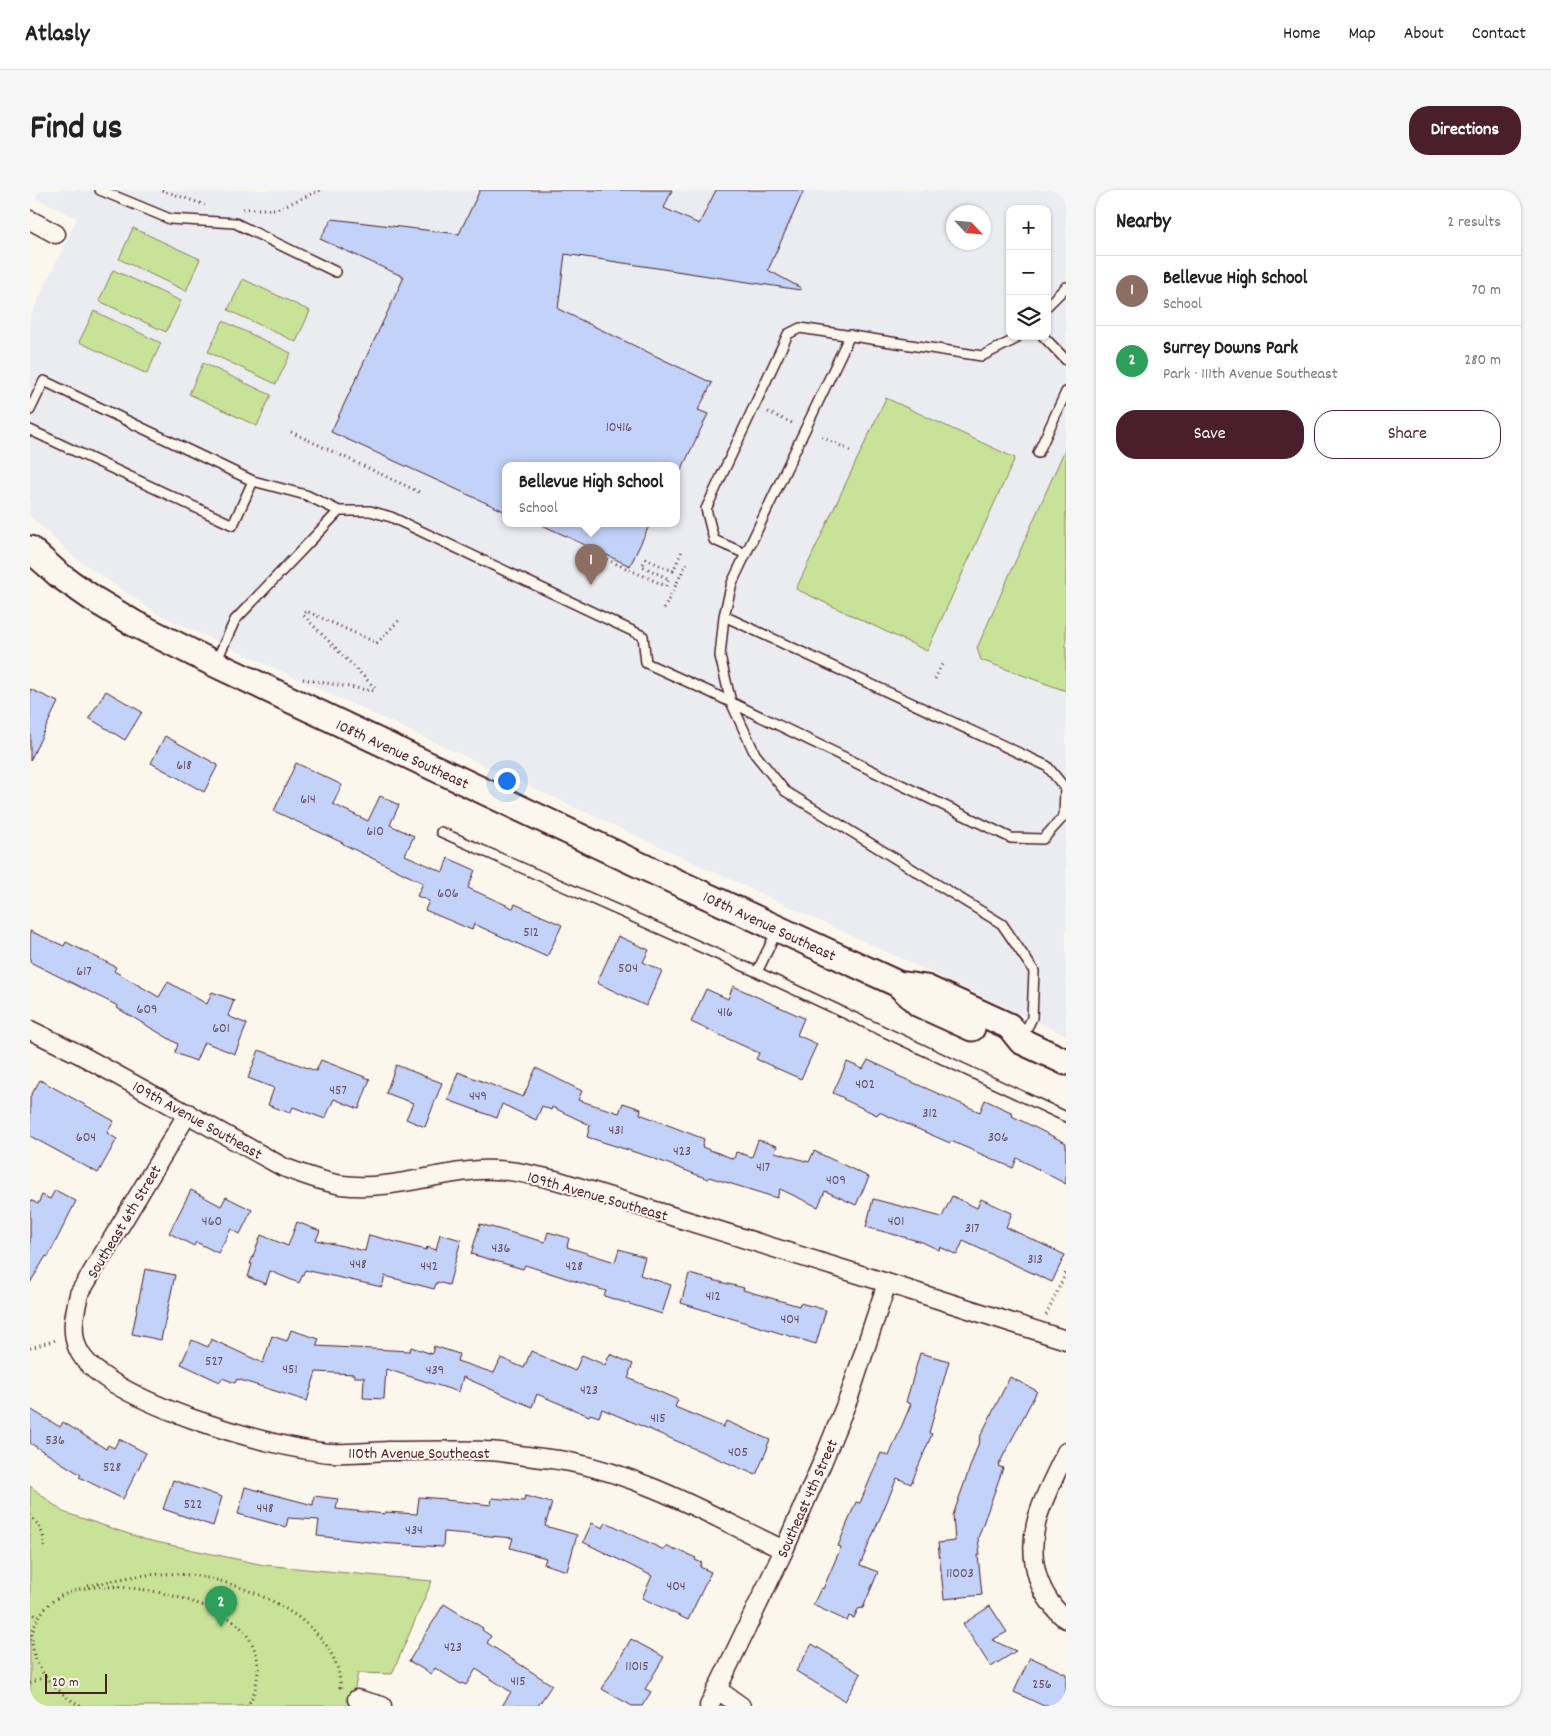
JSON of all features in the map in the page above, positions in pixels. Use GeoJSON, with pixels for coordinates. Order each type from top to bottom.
{"type":"FeatureCollection","features":[{"type":"Feature","properties":{"kind":"street"},"geometry":{"type":"LineString","coordinates":[[30,220],[56,234]]}},
{"type":"Feature","properties":{"kind":"street","name":"108th Avenue Southeast"},"geometry":{"type":"LineString","coordinates":[[30,549],[59,575],[96,600],[135,624],[215,664],[646,868],[898,984],[926,988],[1009,1026],[1021,1041],[1066,1062]]}},
{"type":"Feature","properties":{"kind":"street","name":"109th Avenue Southeast"},"geometry":{"type":"LineString","coordinates":[[30,1030],[79,1054],[188,1113],[283,1167],[309,1177],[342,1185],[373,1185],[409,1182],[479,1170],[506,1170],[533,1175],[559,1181],[1066,1340]]}},
{"type":"Feature","properties":{"kind":"street","name":"Southeast 6th Street"},"geometry":{"type":"LineString","coordinates":[[73,1334],[74,1312],[79,1294],[188,1113]]}},
{"type":"Feature","properties":{"kind":"street","name":"Southeast 4th Street"},"geometry":{"type":"LineString","coordinates":[[709,1706],[784,1550],[849,1397],[888,1283]]}},
{"type":"Feature","properties":{"kind":"street","name":"110th Avenue Southeast"},"geometry":{"type":"LineString","coordinates":[[73,1334],[78,1351],[89,1364],[109,1381],[163,1408],[222,1430],[271,1443],[331,1453],[487,1451],[569,1462],[617,1474],[644,1484],[784,1550]]}},
{"type":"Feature","properties":{"kind":"street"},"geometry":{"type":"LineString","coordinates":[[1065,1618],[1042,1589],[1035,1568],[1032,1544],[1038,1514],[1066,1452]]}},
{"type":"Feature","properties":{"kind":"street"},"geometry":{"type":"LineString","coordinates":[[718,1690],[740,1706]]}},
{"type":"Feature","properties":{"kind":"street"},"geometry":{"type":"LineString","coordinates":[[348,1698],[382,1706]]}},
{"type":"Feature","properties":{"kind":"lane"},"geometry":{"type":"LineString","coordinates":[[100,190],[170,220],[235,223],[336,272]]}},
{"type":"Feature","properties":{"kind":"lane"},"geometry":{"type":"LineString","coordinates":[[1051,302],[1066,287]]}},
{"type":"Feature","properties":{"kind":"lane"},"geometry":{"type":"LineString","coordinates":[[746,554],[714,540],[706,509],[788,334],[800,328],[982,356],[1014,340]]}},
{"type":"Feature","properties":{"kind":"lane"},"geometry":{"type":"LineString","coordinates":[[850,335],[732,583],[724,616],[720,656],[731,702],[755,754],[785,791],[1002,924],[1034,971],[1032,1018],[1021,1041]]}},
{"type":"Feature","properties":{"kind":"lane"},"geometry":{"type":"LineString","coordinates":[[1047,340],[1066,360]]}},
{"type":"Feature","properties":{"kind":"lane"},"geometry":{"type":"LineString","coordinates":[[30,410],[44,381],[253,481],[306,495],[338,511],[370,511],[391,517],[643,636],[646,663],[731,702],[1011,838],[1043,839],[1064,816],[1065,788],[1047,766],[724,616]]}},
{"type":"Feature","properties":{"kind":"lane"},"geometry":{"type":"LineString","coordinates":[[1038,453],[1066,392]]}},
{"type":"Feature","properties":{"kind":"lane"},"geometry":{"type":"LineString","coordinates":[[30,430],[232,525],[253,481]]}},
{"type":"Feature","properties":{"kind":"lane"},"geometry":{"type":"LineString","coordinates":[[215,664],[235,620],[338,511]]}},
{"type":"Feature","properties":{"kind":"lane"},"geometry":{"type":"LineString","coordinates":[[441,832],[757,972],[1066,1117]]}},
{"type":"Feature","properties":{"kind":"lane"},"geometry":{"type":"LineString","coordinates":[[757,972],[778,928]]}},
{"type":"Feature","properties":{"kind":"path"},"geometry":{"type":"LineString","coordinates":[[162,190],[208,206]]}},
{"type":"Feature","properties":{"kind":"path"},"geometry":{"type":"LineString","coordinates":[[234,209],[277,209],[321,190]]}},
{"type":"Feature","properties":{"kind":"path"},"geometry":{"type":"LineString","coordinates":[[765,411],[798,426]]}},
{"type":"Feature","properties":{"kind":"path"},"geometry":{"type":"LineString","coordinates":[[291,432],[419,492]]}},
{"type":"Feature","properties":{"kind":"path"},"geometry":{"type":"LineString","coordinates":[[822,438],[850,451]]}},
{"type":"Feature","properties":{"kind":"path"},"geometry":{"type":"LineString","coordinates":[[593,574],[601,557],[666,586],[669,579],[642,566],[646,559],[673,571],[682,551]]}},
{"type":"Feature","properties":{"kind":"path"},"geometry":{"type":"LineString","coordinates":[[664,609],[688,560]]}},
{"type":"Feature","properties":{"kind":"path"},"geometry":{"type":"LineString","coordinates":[[299,678],[373,691],[375,688],[303,615],[306,610],[378,643],[401,618]]}},
{"type":"Feature","properties":{"kind":"path"},"geometry":{"type":"LineString","coordinates":[[935,679],[943,662]]}},
{"type":"Feature","properties":{"kind":"path"},"geometry":{"type":"LineString","coordinates":[[1038,1331],[1066,1273]]}},
{"type":"Feature","properties":{"kind":"path"},"geometry":{"type":"LineString","coordinates":[[30,1348],[73,1334]]}},
{"type":"Feature","properties":{"kind":"path"},"geometry":{"type":"LineString","coordinates":[[30,1514],[43,1535],[44,1548]]}},
{"type":"Feature","properties":{"kind":"path"},"geometry":{"type":"LineString","coordinates":[[80,1706],[42,1678],[32,1659],[30,1640],[38,1617],[50,1603],[65,1594],[122,1578],[141,1575],[184,1575],[221,1582],[259,1596],[290,1611],[313,1630],[327,1646],[336,1663],[340,1681],[348,1698]]}},
{"type":"Feature","properties":{"kind":"path"},"geometry":{"type":"LineString","coordinates":[[83,1588],[131,1588],[160,1593],[191,1601],[218,1612],[234,1622],[250,1640],[258,1663],[257,1683],[251,1701],[247,1706]]}},
{"type":"Feature","properties":{"kind":"path"},"geometry":{"type":"LineString","coordinates":[[31,1614],[38,1617]]}},
{"type":"Feature","properties":{"kind":"path"},"geometry":{"type":"LineString","coordinates":[[30,1683],[42,1678]]}},
{"type":"Feature","properties":{"kind":"shaded area"},"geometry":{"type":"Polygon","coordinates":[[[30,190],[1066,190],[1066,1035],[156,613],[74,557],[30,516],[30,317],[77,218],[30,195],[30,190]]]}},
{"type":"Feature","properties":{"kind":"green space"},"geometry":{"type":"Polygon","coordinates":[[[133,228],[200,259],[186,291],[119,259],[133,228]]]}},
{"type":"Feature","properties":{"kind":"green space"},"geometry":{"type":"Polygon","coordinates":[[[113,270],[181,301],[166,332],[99,301],[113,270]]]}},
{"type":"Feature","properties":{"kind":"green space"},"geometry":{"type":"Polygon","coordinates":[[[243,279],[310,311],[296,342],[228,310],[243,279]]]}},
{"type":"Feature","properties":{"kind":"green space"},"geometry":{"type":"Polygon","coordinates":[[[94,311],[161,343],[147,374],[79,342],[94,311]]]}},
{"type":"Feature","properties":{"kind":"green space"},"geometry":{"type":"Polygon","coordinates":[[[223,321],[291,353],[276,384],[208,352],[223,321]]]}},
{"type":"Feature","properties":{"kind":"green space"},"geometry":{"type":"Polygon","coordinates":[[[203,363],[271,395],[257,426],[189,394],[203,363]]]}},
{"type":"Feature","properties":{"kind":"green space"},"geometry":{"type":"Polygon","coordinates":[[[886,398],[1015,458],[927,651],[796,589],[886,398]]]}},
{"type":"Feature","properties":{"kind":"green space"},"geometry":{"type":"Polygon","coordinates":[[[1066,447],[1066,691],[981,660],[977,648],[1066,447]]]}},
{"type":"Feature","properties":{"kind":"green space"},"geometry":{"type":"Polygon","coordinates":[[[30,1486],[63,1512],[147,1540],[264,1565],[432,1581],[392,1674],[358,1673],[351,1706],[30,1706],[30,1486]]]}},
{"type":"Feature","properties":{"kind":"building"},"geometry":{"type":"Polygon","coordinates":[[[480,190],[672,190],[664,208],[699,224],[716,190],[804,190],[768,270],[801,288],[800,290],[565,254],[558,309],[712,383],[698,410],[708,414],[680,473],[680,462],[502,462],[502,510],[331,432],[404,277],[320,239],[332,219],[459,234],[480,190]]]}},
{"type":"Feature","properties":{"kind":"building"},"geometry":{"type":"Polygon","coordinates":[[[546,527],[649,527],[630,566],[546,527]]]}},
{"type":"Feature","properties":{"kind":"building"},"geometry":{"type":"Polygon","coordinates":[[[30,689],[58,702],[30,761],[30,689]]]}},
{"type":"Feature","properties":{"kind":"building"},"geometry":{"type":"Polygon","coordinates":[[[106,691],[142,712],[125,740],[89,718],[106,691]]]}},
{"type":"Feature","properties":{"kind":"building"},"geometry":{"type":"Polygon","coordinates":[[[165,736],[218,765],[204,792],[151,763],[165,736]]]}},
{"type":"Feature","properties":{"kind":"building"},"geometry":{"type":"Polygon","coordinates":[[[296,763],[342,785],[333,804],[368,821],[380,796],[399,805],[390,825],[414,836],[405,855],[443,872],[448,858],[475,870],[468,888],[513,908],[515,904],[562,925],[547,957],[474,924],[472,930],[425,910],[429,901],[417,896],[423,883],[274,811],[296,763]]]}},
{"type":"Feature","properties":{"kind":"building"},"geometry":{"type":"Polygon","coordinates":[[[30,931],[64,946],[66,942],[116,967],[114,971],[159,997],[168,982],[207,1004],[212,992],[234,1000],[228,1016],[247,1024],[235,1054],[204,1042],[196,1061],[175,1053],[178,1044],[117,1008],[118,1006],[30,962],[30,931]]]}},
{"type":"Feature","properties":{"kind":"building"},"geometry":{"type":"Polygon","coordinates":[[[618,936],[649,950],[643,962],[662,971],[646,1006],[597,983],[618,936]]]}},
{"type":"Feature","properties":{"kind":"building"},"geometry":{"type":"Polygon","coordinates":[[[733,986],[804,1018],[797,1035],[817,1044],[801,1079],[756,1059],[759,1053],[691,1022],[706,989],[728,999],[733,986]]]}},
{"type":"Feature","properties":{"kind":"building"},"geometry":{"type":"Polygon","coordinates":[[[259,1050],[316,1071],[321,1060],[370,1079],[359,1109],[334,1099],[325,1119],[293,1107],[290,1113],[268,1105],[274,1088],[248,1078],[259,1050]]]}},
{"type":"Feature","properties":{"kind":"building"},"geometry":{"type":"Polygon","coordinates":[[[868,1060],[896,1073],[896,1075],[980,1112],[985,1100],[1013,1113],[1012,1116],[1066,1143],[1066,1184],[1017,1158],[1013,1168],[879,1112],[877,1115],[833,1093],[847,1062],[863,1069],[868,1060]]]}},
{"type":"Feature","properties":{"kind":"building"},"geometry":{"type":"Polygon","coordinates":[[[396,1065],[442,1083],[425,1127],[406,1119],[413,1103],[386,1093],[396,1065]]]}},
{"type":"Feature","properties":{"kind":"building"},"geometry":{"type":"Polygon","coordinates":[[[536,1068],[582,1091],[578,1100],[619,1113],[623,1103],[641,1109],[640,1114],[704,1139],[702,1147],[734,1159],[736,1152],[752,1157],[758,1140],[777,1146],[775,1152],[809,1162],[814,1151],[869,1177],[856,1205],[825,1191],[818,1207],[780,1189],[777,1198],[709,1177],[708,1179],[650,1157],[587,1137],[590,1125],[552,1107],[551,1110],[542,1106],[536,1120],[502,1104],[497,1118],[448,1100],[458,1072],[523,1097],[536,1068]]]}},
{"type":"Feature","properties":{"kind":"building"},"geometry":{"type":"Polygon","coordinates":[[[40,1080],[114,1121],[107,1133],[117,1139],[98,1173],[30,1136],[30,1097],[40,1080]]]}},
{"type":"Feature","properties":{"kind":"building"},"geometry":{"type":"Polygon","coordinates":[[[55,1190],[76,1201],[48,1257],[46,1256],[30,1283],[30,1200],[38,1204],[42,1195],[50,1199],[55,1190]]]}},
{"type":"Feature","properties":{"kind":"building"},"geometry":{"type":"Polygon","coordinates":[[[191,1190],[221,1206],[226,1197],[252,1210],[240,1234],[231,1229],[218,1253],[196,1242],[194,1246],[169,1233],[191,1190]]]}},
{"type":"Feature","properties":{"kind":"building"},"geometry":{"type":"Polygon","coordinates":[[[952,1196],[977,1208],[981,1199],[1012,1213],[1006,1227],[1065,1255],[1052,1282],[963,1241],[957,1255],[940,1247],[939,1250],[922,1242],[866,1227],[873,1199],[942,1217],[952,1196]]]}},
{"type":"Feature","properties":{"kind":"building"},"geometry":{"type":"Polygon","coordinates":[[[297,1222],[320,1231],[316,1240],[365,1251],[369,1235],[426,1250],[427,1247],[436,1250],[440,1234],[461,1240],[449,1285],[437,1282],[434,1289],[385,1276],[382,1287],[305,1270],[299,1283],[270,1271],[266,1284],[248,1277],[252,1264],[250,1264],[261,1235],[288,1246],[297,1222]]]}},
{"type":"Feature","properties":{"kind":"building"},"geometry":{"type":"Polygon","coordinates":[[[480,1224],[545,1242],[548,1232],[569,1238],[567,1247],[615,1262],[619,1249],[645,1257],[640,1275],[671,1285],[662,1314],[604,1296],[606,1291],[525,1265],[523,1269],[471,1254],[480,1224]]]}},
{"type":"Feature","properties":{"kind":"building"},"geometry":{"type":"Polygon","coordinates":[[[145,1269],[175,1275],[161,1340],[132,1334],[145,1269]]]}},
{"type":"Feature","properties":{"kind":"building"},"geometry":{"type":"Polygon","coordinates":[[[689,1274],[744,1288],[743,1290],[799,1306],[800,1303],[826,1310],[816,1344],[681,1303],[689,1274]]]}},
{"type":"Feature","properties":{"kind":"building"},"geometry":{"type":"Polygon","coordinates":[[[291,1330],[319,1339],[316,1346],[410,1351],[411,1347],[432,1354],[434,1346],[459,1354],[457,1361],[494,1373],[501,1358],[524,1368],[531,1351],[575,1371],[582,1355],[605,1365],[610,1354],[633,1364],[628,1378],[678,1400],[675,1407],[723,1427],[726,1421],[770,1440],[756,1475],[602,1409],[599,1417],[590,1414],[589,1416],[537,1394],[532,1407],[463,1377],[459,1392],[386,1369],[384,1399],[363,1398],[364,1377],[354,1377],[354,1374],[316,1372],[307,1401],[237,1379],[235,1383],[222,1378],[220,1382],[181,1364],[192,1340],[208,1347],[211,1339],[263,1363],[272,1336],[287,1341],[291,1330]]]}},
{"type":"Feature","properties":{"kind":"building"},"geometry":{"type":"Polygon","coordinates":[[[920,1353],[949,1361],[929,1433],[932,1434],[911,1484],[897,1478],[860,1565],[878,1572],[863,1608],[858,1609],[854,1618],[849,1616],[847,1621],[813,1605],[821,1588],[823,1589],[841,1547],[838,1546],[856,1502],[860,1503],[881,1453],[889,1456],[911,1404],[906,1402],[920,1353]]]}},
{"type":"Feature","properties":{"kind":"building"},"geometry":{"type":"Polygon","coordinates":[[[1010,1377],[1037,1391],[998,1466],[1003,1468],[978,1538],[982,1595],[944,1599],[938,1543],[955,1541],[953,1515],[979,1439],[1010,1377]]]}},
{"type":"Feature","properties":{"kind":"building"},"geometry":{"type":"Polygon","coordinates":[[[30,1409],[60,1427],[63,1422],[106,1449],[108,1445],[114,1448],[119,1439],[146,1453],[123,1499],[79,1477],[81,1475],[30,1443],[30,1409]]]}},
{"type":"Feature","properties":{"kind":"building"},"geometry":{"type":"Polygon","coordinates":[[[173,1480],[222,1497],[213,1526],[163,1509],[173,1480]]]}},
{"type":"Feature","properties":{"kind":"building"},"geometry":{"type":"Polygon","coordinates":[[[245,1487],[313,1505],[314,1496],[338,1499],[336,1509],[385,1514],[385,1512],[417,1514],[419,1497],[491,1505],[492,1498],[524,1501],[525,1496],[552,1503],[545,1526],[577,1535],[567,1571],[544,1564],[546,1558],[510,1548],[513,1538],[444,1532],[443,1547],[378,1543],[317,1536],[319,1520],[288,1518],[286,1527],[238,1514],[245,1487]]]}},
{"type":"Feature","properties":{"kind":"building"},"geometry":{"type":"Polygon","coordinates":[[[606,1522],[664,1550],[666,1546],[696,1558],[695,1560],[702,1563],[700,1567],[711,1572],[688,1620],[642,1598],[652,1576],[583,1542],[592,1523],[603,1528],[606,1522]]]}},
{"type":"Feature","properties":{"kind":"building"},"geometry":{"type":"Polygon","coordinates":[[[444,1604],[483,1628],[482,1630],[491,1636],[487,1643],[552,1685],[538,1706],[502,1706],[511,1692],[476,1669],[466,1685],[461,1684],[435,1668],[431,1674],[409,1661],[444,1604]]]}},
{"type":"Feature","properties":{"kind":"building"},"geometry":{"type":"Polygon","coordinates":[[[990,1606],[1007,1632],[992,1640],[1016,1651],[991,1667],[963,1624],[990,1606]]]}},
{"type":"Feature","properties":{"kind":"building"},"geometry":{"type":"Polygon","coordinates":[[[631,1639],[664,1657],[645,1689],[651,1692],[642,1706],[632,1706],[602,1689],[631,1639]]]}},
{"type":"Feature","properties":{"kind":"building"},"geometry":{"type":"Polygon","coordinates":[[[812,1644],[861,1674],[845,1701],[796,1671],[812,1644]]]}},
{"type":"Feature","properties":{"kind":"building"},"geometry":{"type":"Polygon","coordinates":[[[1030,1657],[1066,1674],[1066,1706],[1044,1706],[1014,1692],[1030,1657]]]}},
{"type":"Feature","properties":{"kind":"place","name":"Bellevue High School"},"geometry":{"type":"Point","coordinates":[591,585]}},
{"type":"Feature","properties":{"kind":"place","name":"Surrey Downs Park"},"geometry":{"type":"Point","coordinates":[221,1627]}}]}
